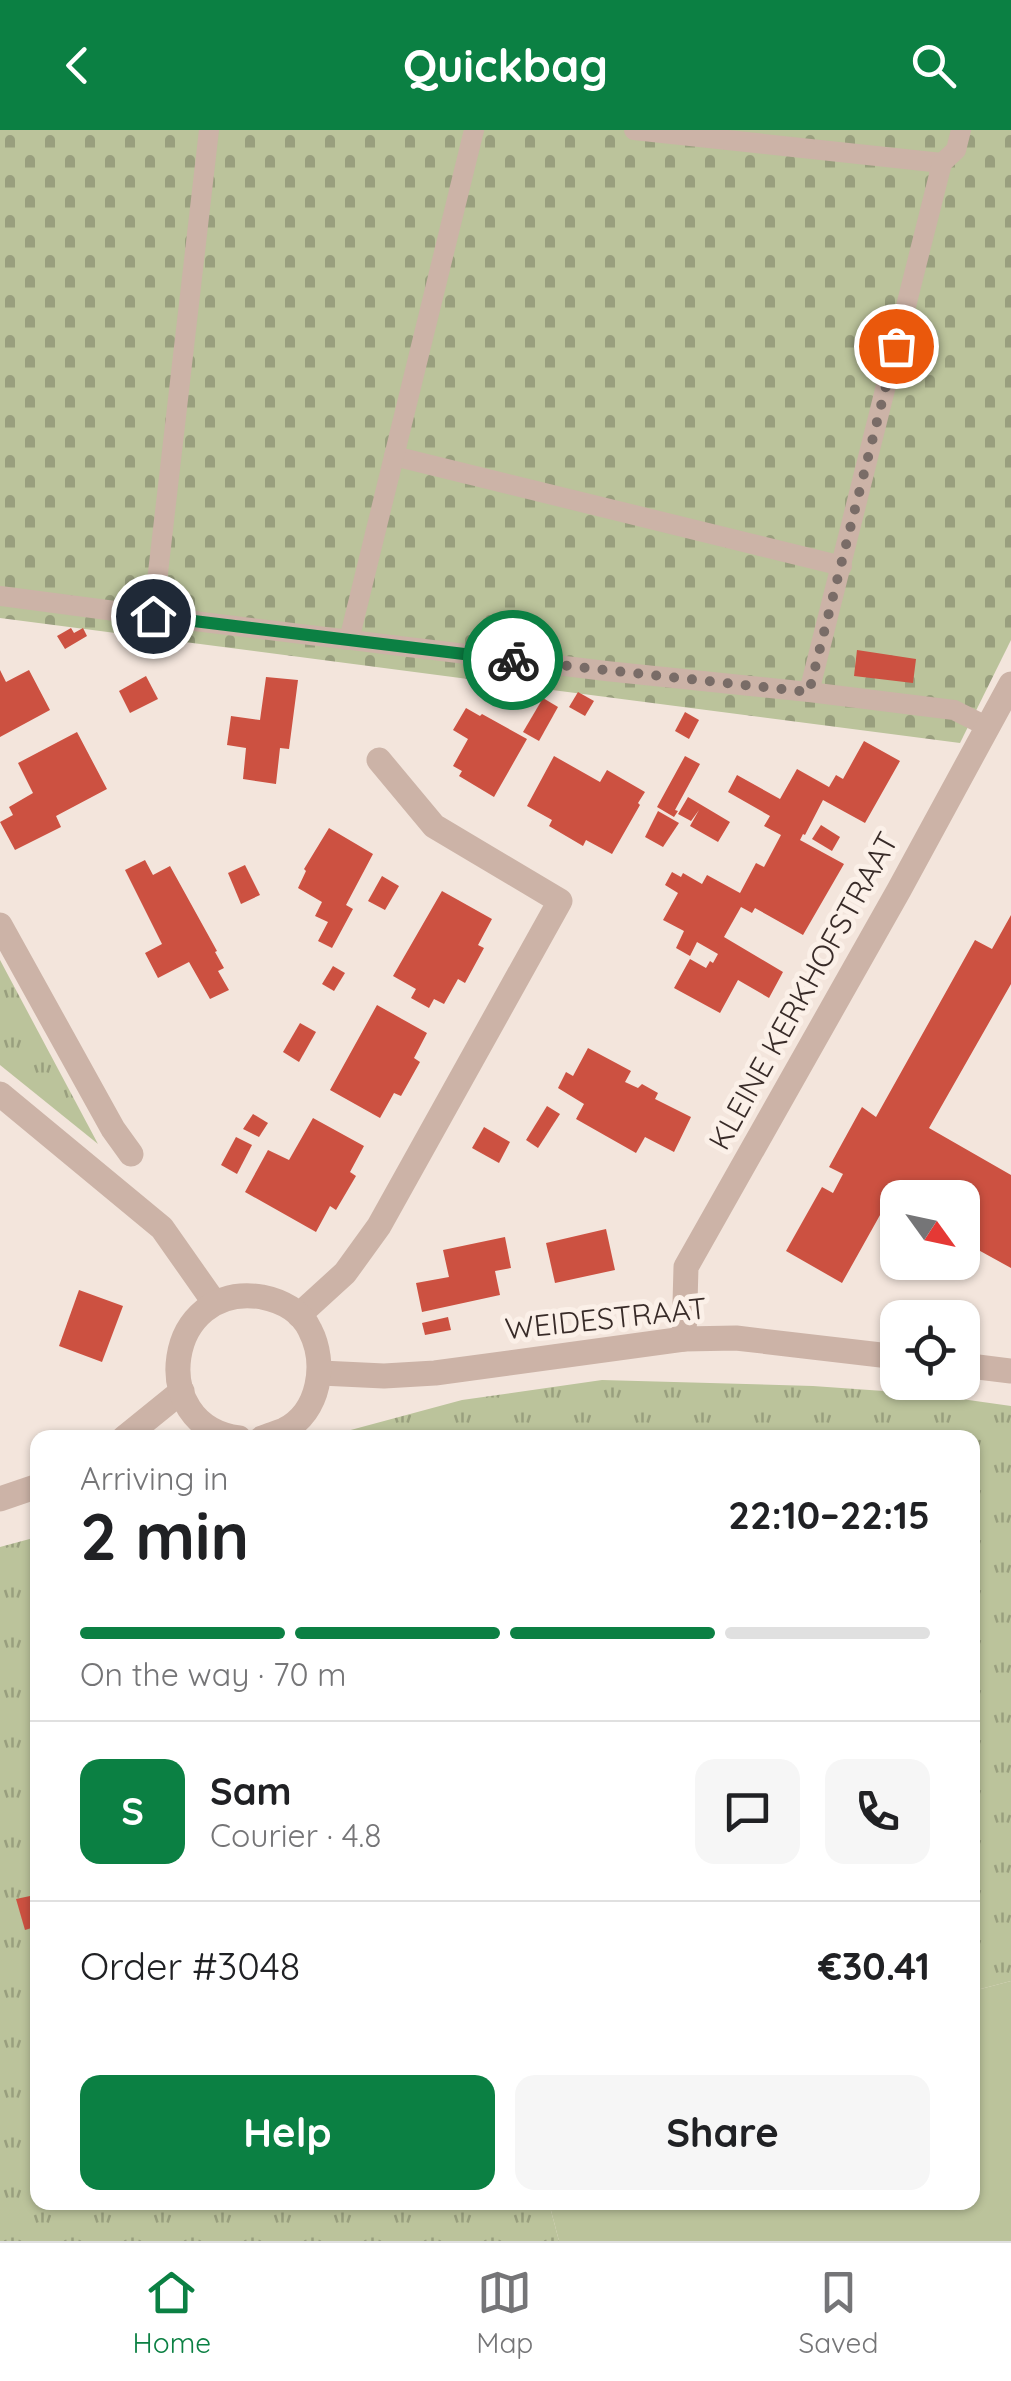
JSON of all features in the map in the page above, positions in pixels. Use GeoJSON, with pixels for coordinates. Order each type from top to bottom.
{"type":"FeatureCollection","features":[{"type":"Feature","properties":{"kind":"street","name":"KLEINE KERKHOFSTRAAT"},"geometry":{"type":"LineString","coordinates":[[684,1338],[686,1267],[1011,684]]}},
{"type":"Feature","properties":{"kind":"street"},"geometry":{"type":"LineString","coordinates":[[299,1314],[345,1273],[379,1226],[560,900],[434,826],[378,760]]}},
{"type":"Feature","properties":{"kind":"street"},"geometry":{"type":"LineString","coordinates":[[0,925],[131,1154]]}},
{"type":"Feature","properties":{"kind":"street"},"geometry":{"type":"LineString","coordinates":[[0,1094],[162,1228],[214,1302]]}},
{"type":"Feature","properties":{"kind":"street"},"geometry":{"type":"LineString","coordinates":[[215,1430],[198,1419],[184,1398],[176,1373],[179,1348],[195,1318],[214,1302],[243,1294],[278,1300],[299,1314],[318,1347],[321,1373],[311,1403],[283,1430]]}},
{"type":"Feature","properties":{"kind":"street","name":"WEIDESTRAAT"},"geometry":{"type":"LineString","coordinates":[[321,1373],[435,1373],[684,1338],[736,1338],[880,1355]]}},
{"type":"Feature","properties":{"kind":"street"},"geometry":{"type":"LineString","coordinates":[[980,1367],[1011,1371]]}},
{"type":"Feature","properties":{"kind":"street"},"geometry":{"type":"LineString","coordinates":[[134,1430],[182,1391]]}},
{"type":"Feature","properties":{"kind":"street"},"geometry":{"type":"LineString","coordinates":[[0,1499],[30,1489]]}},
{"type":"Feature","properties":{"kind":"lane"},"geometry":{"type":"LineString","coordinates":[[153,616],[209,130]]}},
{"type":"Feature","properties":{"kind":"lane"},"geometry":{"type":"LineString","coordinates":[[349,640],[474,130]]}},
{"type":"Feature","properties":{"kind":"lane"},"geometry":{"type":"LineString","coordinates":[[634,130],[942,164]]}},
{"type":"Feature","properties":{"kind":"lane"},"geometry":{"type":"LineString","coordinates":[[809,692],[942,164],[956,150],[961,130]]}},
{"type":"Feature","properties":{"kind":"lane"},"geometry":{"type":"LineString","coordinates":[[394,456],[842,566]]}},
{"type":"Feature","properties":{"kind":"lane"},"geometry":{"type":"LineString","coordinates":[[0,596],[954,710],[988,727]]}},
{"type":"Feature","properties":{"kind":"green space"},"geometry":{"type":"Polygon","coordinates":[[[0,130],[1011,130],[1011,640],[960,743],[0,618],[0,130]]]}},
{"type":"Feature","properties":{"kind":"green space"},"geometry":{"type":"Polygon","coordinates":[[[0,960],[98,1144],[0,1065],[0,960]]]}},
{"type":"Feature","properties":{"kind":"green space"},"geometry":{"type":"Polygon","coordinates":[[[602,1380],[813,1386],[880,1391],[880,1400],[968,1400],[1011,1406],[1011,1981],[980,1989],[980,1430],[351,1430],[462,1400],[602,1380]]]}},
{"type":"Feature","properties":{"kind":"green space"},"geometry":{"type":"Polygon","coordinates":[[[30,1539],[30,2210],[551,2210],[559,2241],[0,2241],[0,1547],[30,1539]]]}},
{"type":"Feature","properties":{"kind":"green space"},"geometry":{"type":"Polygon","coordinates":[[[1011,1981],[1011,2241],[559,2241],[551,2210],[980,2210],[980,1989],[1011,1981]]]}},
{"type":"Feature","properties":{"kind":"building"},"geometry":{"type":"Polygon","coordinates":[[[71,628],[74,633],[83,628],[87,636],[65,649],[57,636],[71,628]]]}},
{"type":"Feature","properties":{"kind":"building"},"geometry":{"type":"Polygon","coordinates":[[[857,650],[916,659],[913,683],[854,676],[857,650]]]}},
{"type":"Feature","properties":{"kind":"building"},"geometry":{"type":"Polygon","coordinates":[[[0,670],[6,682],[29,670],[50,710],[0,737],[0,670]]]}},
{"type":"Feature","properties":{"kind":"building"},"geometry":{"type":"Polygon","coordinates":[[[146,676],[158,699],[130,713],[119,691],[146,676]]]}},
{"type":"Feature","properties":{"kind":"building"},"geometry":{"type":"Polygon","coordinates":[[[266,677],[298,680],[289,749],[280,748],[276,784],[243,779],[246,748],[227,745],[231,716],[260,720],[266,677]]]}},
{"type":"Feature","properties":{"kind":"building"},"geometry":{"type":"Polygon","coordinates":[[[578,692],[594,701],[585,716],[569,707],[578,692]]]}},
{"type":"Feature","properties":{"kind":"building"},"geometry":{"type":"Polygon","coordinates":[[[543,698],[558,707],[539,741],[523,732],[543,698]]]}},
{"type":"Feature","properties":{"kind":"building"},"geometry":{"type":"Polygon","coordinates":[[[466,708],[527,739],[494,797],[459,776],[462,771],[453,766],[468,739],[453,730],[466,708]]]}},
{"type":"Feature","properties":{"kind":"building"},"geometry":{"type":"Polygon","coordinates":[[[685,712],[699,720],[689,739],[675,731],[685,712]]]}},
{"type":"Feature","properties":{"kind":"building"},"geometry":{"type":"Polygon","coordinates":[[[77,732],[107,789],[56,816],[61,827],[15,850],[0,822],[13,815],[9,807],[33,793],[18,763],[77,732]]]}},
{"type":"Feature","properties":{"kind":"building"},"geometry":{"type":"Polygon","coordinates":[[[864,741],[900,761],[865,823],[823,800],[803,834],[800,840],[844,864],[803,935],[755,908],[752,913],[741,907],[724,937],[783,972],[769,998],[738,980],[720,1013],[674,988],[690,959],[706,968],[718,954],[697,942],[690,956],[676,948],[684,931],[663,920],[678,893],[665,885],[672,872],[681,877],[683,873],[702,884],[707,875],[740,893],[756,863],[764,867],[781,835],[764,826],[770,816],[728,792],[737,775],[780,799],[797,769],[829,787],[836,775],[843,779],[864,741]]]}},
{"type":"Feature","properties":{"kind":"building"},"geometry":{"type":"Polygon","coordinates":[[[554,756],[600,782],[607,770],[645,792],[612,854],[586,840],[583,846],[549,826],[552,820],[527,806],[554,756]]]}},
{"type":"Feature","properties":{"kind":"building"},"geometry":{"type":"Polygon","coordinates":[[[685,756],[700,764],[674,817],[657,807],[685,756]]]}},
{"type":"Feature","properties":{"kind":"building"},"geometry":{"type":"Polygon","coordinates":[[[688,797],[730,822],[718,842],[690,826],[699,810],[691,821],[678,814],[688,797]]]}},
{"type":"Feature","properties":{"kind":"building"},"geometry":{"type":"Polygon","coordinates":[[[658,811],[679,823],[663,847],[645,837],[658,811]]]}},
{"type":"Feature","properties":{"kind":"building"},"geometry":{"type":"Polygon","coordinates":[[[821,825],[840,837],[832,851],[812,839],[821,825]]]}},
{"type":"Feature","properties":{"kind":"building"},"geometry":{"type":"Polygon","coordinates":[[[329,828],[373,854],[346,905],[353,909],[332,948],[318,941],[328,922],[315,916],[322,902],[298,888],[304,869],[329,828]]]}},
{"type":"Feature","properties":{"kind":"building"},"geometry":{"type":"Polygon","coordinates":[[[145,860],[153,875],[170,866],[217,951],[224,968],[218,971],[229,990],[210,999],[189,962],[158,978],[145,953],[162,944],[125,870],[145,860]]]}},
{"type":"Feature","properties":{"kind":"building"},"geometry":{"type":"Polygon","coordinates":[[[245,865],[260,895],[241,904],[228,873],[245,865]]]}},
{"type":"Feature","properties":{"kind":"building"},"geometry":{"type":"Polygon","coordinates":[[[382,876],[399,886],[385,910],[368,901],[382,876]]]}},
{"type":"Feature","properties":{"kind":"building"},"geometry":{"type":"Polygon","coordinates":[[[442,891],[492,919],[478,945],[484,948],[465,983],[458,979],[444,1004],[434,999],[429,1008],[411,998],[416,989],[393,976],[442,891]]]}},
{"type":"Feature","properties":{"kind":"building"},"geometry":{"type":"Polygon","coordinates":[[[1011,915],[1011,984],[929,1128],[1011,1175],[1011,1268],[980,1251],[980,1180],[880,1180],[880,1215],[842,1283],[786,1251],[822,1187],[833,1193],[843,1174],[829,1167],[862,1107],[876,1117],[975,940],[992,949],[1011,915]]]}},
{"type":"Feature","properties":{"kind":"building"},"geometry":{"type":"Polygon","coordinates":[[[333,966],[345,973],[334,991],[322,984],[333,966]]]}},
{"type":"Feature","properties":{"kind":"building"},"geometry":{"type":"Polygon","coordinates":[[[377,1005],[427,1033],[414,1058],[420,1062],[401,1096],[394,1093],[380,1118],[330,1090],[377,1005]]]}},
{"type":"Feature","properties":{"kind":"building"},"geometry":{"type":"Polygon","coordinates":[[[300,1023],[316,1032],[299,1062],[283,1052],[300,1023]]]}},
{"type":"Feature","properties":{"kind":"building"},"geometry":{"type":"Polygon","coordinates":[[[588,1048],[631,1071],[625,1082],[638,1088],[642,1084],[658,1093],[655,1099],[691,1117],[674,1152],[645,1137],[636,1153],[576,1119],[584,1104],[558,1088],[566,1072],[573,1076],[588,1048]]]}},
{"type":"Feature","properties":{"kind":"building"},"geometry":{"type":"Polygon","coordinates":[[[547,1106],[560,1114],[538,1148],[526,1140],[547,1106]]]}},
{"type":"Feature","properties":{"kind":"building"},"geometry":{"type":"Polygon","coordinates":[[[253,1114],[268,1123],[259,1137],[243,1129],[253,1114]]]}},
{"type":"Feature","properties":{"kind":"building"},"geometry":{"type":"Polygon","coordinates":[[[313,1118],[364,1146],[350,1172],[356,1176],[336,1210],[330,1206],[316,1232],[245,1192],[268,1150],[289,1160],[313,1118]]]}},
{"type":"Feature","properties":{"kind":"building"},"geometry":{"type":"Polygon","coordinates":[[[484,1127],[510,1142],[499,1163],[472,1148],[484,1127]]]}},
{"type":"Feature","properties":{"kind":"building"},"geometry":{"type":"Polygon","coordinates":[[[236,1137],[252,1145],[237,1174],[221,1165],[236,1137]]]}},
{"type":"Feature","properties":{"kind":"building"},"geometry":{"type":"Polygon","coordinates":[[[606,1229],[615,1270],[555,1283],[546,1243],[606,1229]]]}},
{"type":"Feature","properties":{"kind":"building"},"geometry":{"type":"Polygon","coordinates":[[[505,1237],[511,1268],[495,1271],[500,1295],[422,1312],[416,1283],[449,1277],[443,1250],[505,1237]]]}},
{"type":"Feature","properties":{"kind":"building"},"geometry":{"type":"Polygon","coordinates":[[[79,1290],[123,1306],[102,1362],[59,1346],[79,1290]]]}},
{"type":"Feature","properties":{"kind":"building"},"geometry":{"type":"Polygon","coordinates":[[[448,1317],[451,1330],[425,1335],[422,1323],[448,1317]]]}},
{"type":"Feature","properties":{"kind":"building"},"geometry":{"type":"Polygon","coordinates":[[[30,1896],[30,1928],[25,1930],[16,1899],[30,1896]]]}},
{"type":"Feature","properties":{"kind":"way so far"},"geometry":{"type":"LineString","coordinates":[[513,660],[809,692],[896,346]]}},
{"type":"Feature","properties":{"kind":"route"},"geometry":{"type":"LineString","coordinates":[[153,616],[513,660]]}}]}
